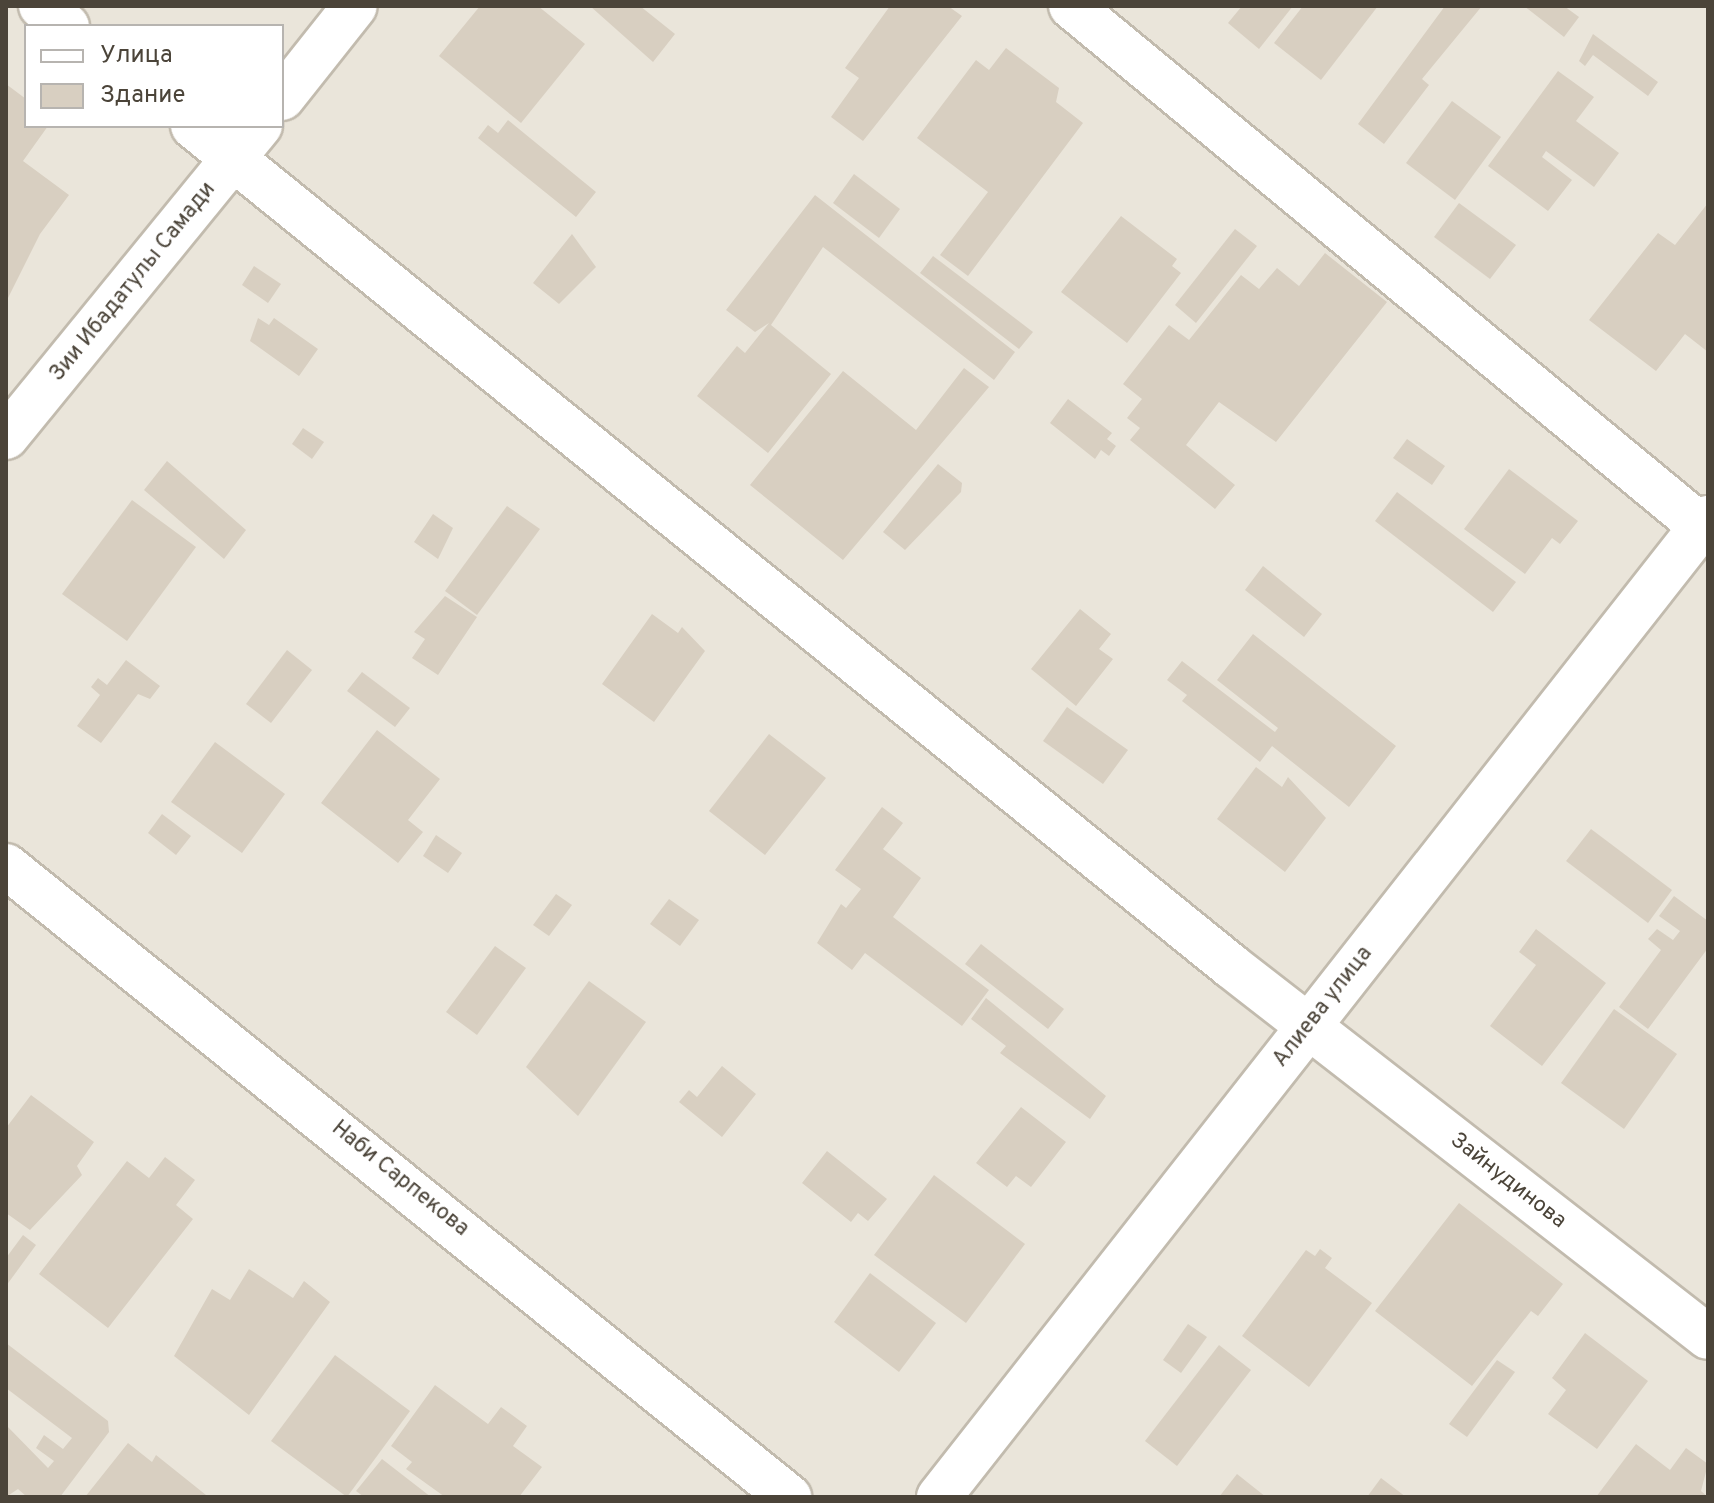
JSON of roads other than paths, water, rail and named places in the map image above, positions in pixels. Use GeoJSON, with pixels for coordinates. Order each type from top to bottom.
{"type":"FeatureCollection","features":[{"type":"Feature","properties":{"kind":"street"},"geometry":{"type":"LineString","coordinates":[[41,6],[64,24]]}},
{"type":"Feature","properties":{"kind":"street"},"geometry":{"type":"LineString","coordinates":[[284,95],[355,6]]}},
{"type":"Feature","properties":{"kind":"street"},"geometry":{"type":"LineString","coordinates":[[1071,6],[1706,525]]}},
{"type":"Feature","properties":{"kind":"street","name":"Зайнудинова"},"geometry":{"type":"LineString","coordinates":[[200,128],[247,142],[1307,1026],[1708,1337]]}},
{"type":"Feature","properties":{"kind":"street","name":"Зии Ибадатулы Самади"},"geometry":{"type":"LineString","coordinates":[[6,437],[247,142]]}},
{"type":"Feature","properties":{"kind":"street","name":"Алиева улица"},"geometry":{"type":"LineString","coordinates":[[939,1497],[1307,1026],[1706,525]]}},
{"type":"Feature","properties":{"kind":"street","name":"Наби Сарпекова"},"geometry":{"type":"LineString","coordinates":[[6,866],[789,1497]]}}]}
